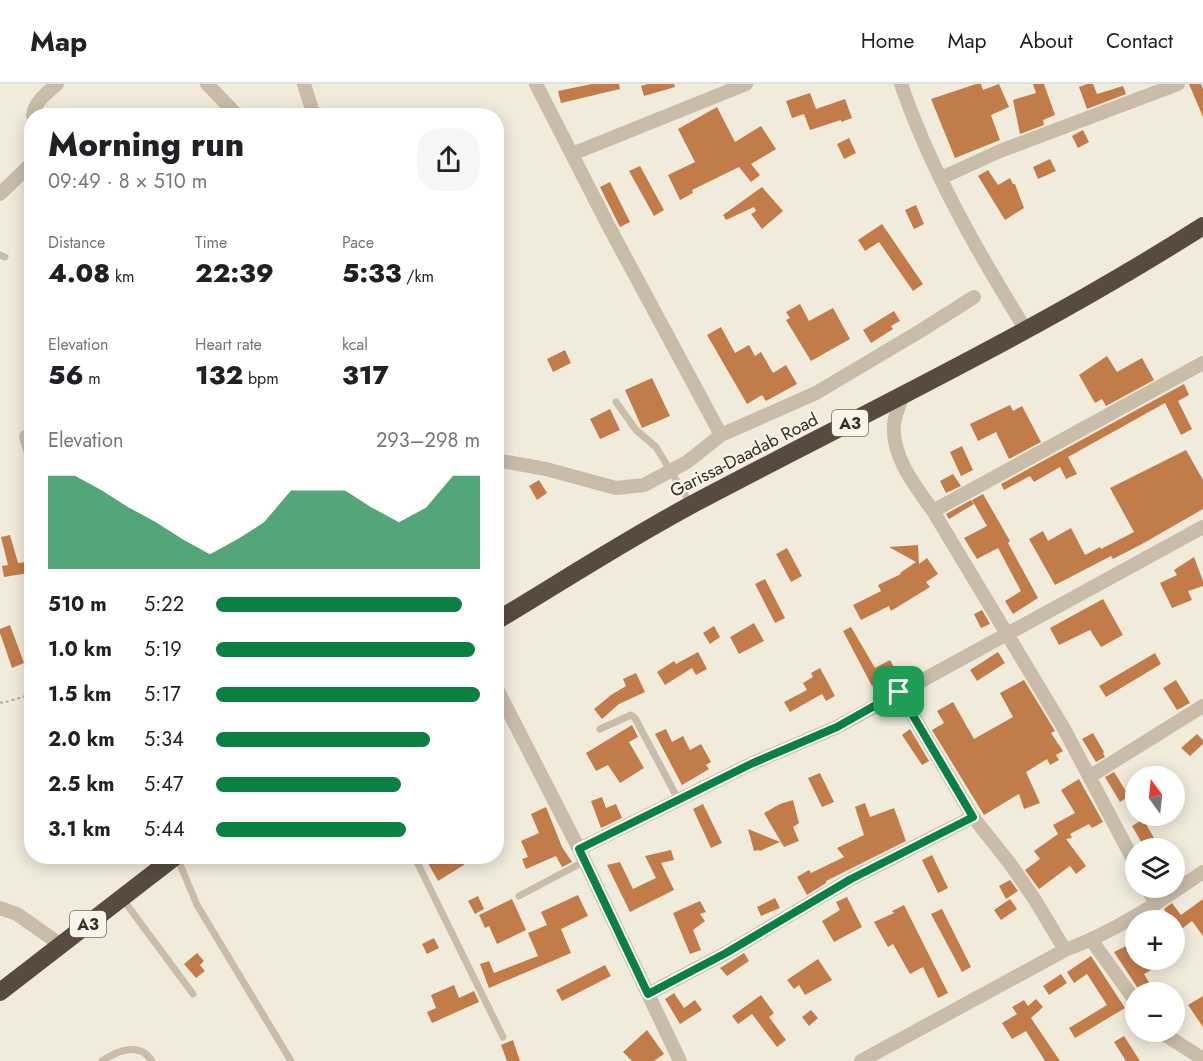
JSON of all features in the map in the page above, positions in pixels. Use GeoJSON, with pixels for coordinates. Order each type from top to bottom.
{"type":"FeatureCollection","features":[{"type":"Feature","properties":{"kind":"highway","name":"Garissa-Daadab Road"},"geometry":{"type":"LineString","coordinates":[[504,616],[691,505],[1026,330],[1120,278],[1203,226]]}},
{"type":"Feature","properties":{"kind":"highway","name":"A3"},"geometry":{"type":"LineString","coordinates":[[0,992],[167,864]]}},
{"type":"Feature","properties":{"kind":"street"},"geometry":{"type":"LineString","coordinates":[[34,108],[57,84]]}},
{"type":"Feature","properties":{"kind":"street"},"geometry":{"type":"LineString","coordinates":[[207,84],[230,108]]}},
{"type":"Feature","properties":{"kind":"street"},"geometry":{"type":"LineString","coordinates":[[304,84],[312,108]]}},
{"type":"Feature","properties":{"kind":"street"},"geometry":{"type":"LineString","coordinates":[[536,84],[721,435]]}},
{"type":"Feature","properties":{"kind":"street"},"geometry":{"type":"LineString","coordinates":[[572,154],[746,84]]}},
{"type":"Feature","properties":{"kind":"street"},"geometry":{"type":"LineString","coordinates":[[901,84],[941,178],[988,269],[1026,330]]}},
{"type":"Feature","properties":{"kind":"street"},"geometry":{"type":"LineString","coordinates":[[941,178],[1000,151],[1178,84]]}},
{"type":"Feature","properties":{"kind":"street"},"geometry":{"type":"LineString","coordinates":[[0,194],[24,171]]}},
{"type":"Feature","properties":{"kind":"street"},"geometry":{"type":"LineString","coordinates":[[504,461],[546,469],[616,488],[644,485],[671,472],[721,435],[816,393],[974,297]]}},
{"type":"Feature","properties":{"kind":"street"},"geometry":{"type":"LineString","coordinates":[[933,511],[1203,363]]}},
{"type":"Feature","properties":{"kind":"street"},"geometry":{"type":"LineString","coordinates":[[902,396],[894,425],[896,444],[905,468],[1063,727],[1125,844]]}},
{"type":"Feature","properties":{"kind":"street"},"geometry":{"type":"LineString","coordinates":[[582,855],[678,799],[753,763],[837,727],[1203,527]]}},
{"type":"Feature","properties":{"kind":"street"},"geometry":{"type":"LineString","coordinates":[[899,692],[973,817],[1017,873],[1065,950]]}},
{"type":"Feature","properties":{"kind":"street"},"geometry":{"type":"LineString","coordinates":[[504,703],[582,855],[680,1061]]}},
{"type":"Feature","properties":{"kind":"street"},"geometry":{"type":"LineString","coordinates":[[1089,777],[1203,706]]}},
{"type":"Feature","properties":{"kind":"street"},"geometry":{"type":"LineString","coordinates":[[648,994],[726,953],[851,879],[973,817]]}},
{"type":"Feature","properties":{"kind":"street"},"geometry":{"type":"LineString","coordinates":[[861,1061],[1065,950],[1092,941],[1156,904],[1203,872]]}},
{"type":"Feature","properties":{"kind":"street"},"geometry":{"type":"LineString","coordinates":[[1153,898],[1156,904]]}},
{"type":"Feature","properties":{"kind":"street"},"geometry":{"type":"LineString","coordinates":[[0,908],[16,914],[61,945]]}},
{"type":"Feature","properties":{"kind":"street"},"geometry":{"type":"LineString","coordinates":[[1092,941],[1125,987]]}},
{"type":"Feature","properties":{"kind":"street"},"geometry":{"type":"LineString","coordinates":[[1177,1042],[1203,1059]]}},
{"type":"Feature","properties":{"kind":"lane"},"geometry":{"type":"LineString","coordinates":[[616,402],[636,430],[656,447],[691,505]]}},
{"type":"Feature","properties":{"kind":"lane"},"geometry":{"type":"LineString","coordinates":[[600,729],[631,715],[635,718],[678,799]]}},
{"type":"Feature","properties":{"kind":"lane"},"geometry":{"type":"LineString","coordinates":[[519,897],[582,855]]}},
{"type":"Feature","properties":{"kind":"lane"},"geometry":{"type":"LineString","coordinates":[[180,864],[196,905],[291,1061]]}},
{"type":"Feature","properties":{"kind":"lane"},"geometry":{"type":"LineString","coordinates":[[418,864],[503,1037]]}},
{"type":"Feature","properties":{"kind":"lane"},"geometry":{"type":"LineString","coordinates":[[122,898],[193,994]]}},
{"type":"Feature","properties":{"kind":"lane"},"geometry":{"type":"LineString","coordinates":[[102,1061],[129,1049],[140,1050],[148,1054],[152,1061]]}},
{"type":"Feature","properties":{"kind":"path"},"geometry":{"type":"LineString","coordinates":[[1,703],[24,696]]}},
{"type":"Feature","properties":{"kind":"building"},"geometry":{"type":"Polygon","coordinates":[[[592,84],[619,84],[620,89],[561,103],[558,91],[592,84]]]}},
{"type":"Feature","properties":{"kind":"building"},"geometry":{"type":"Polygon","coordinates":[[[674,84],[675,87],[644,96],[641,86],[674,84]]]}},
{"type":"Feature","properties":{"kind":"building"},"geometry":{"type":"Polygon","coordinates":[[[981,84],[983,90],[999,84],[1009,107],[991,115],[1000,140],[955,158],[931,99],[981,84]]]}},
{"type":"Feature","properties":{"kind":"building"},"geometry":{"type":"Polygon","coordinates":[[[1033,84],[1044,84],[1055,115],[1043,120],[1044,125],[1020,134],[1013,100],[1036,93],[1033,84]]]}},
{"type":"Feature","properties":{"kind":"building"},"geometry":{"type":"Polygon","coordinates":[[[1093,84],[1097,94],[1123,86],[1126,94],[1087,109],[1079,87],[1093,84]]]}},
{"type":"Feature","properties":{"kind":"building"},"geometry":{"type":"Polygon","coordinates":[[[1189,84],[1201,84],[1203,117],[1189,84]]]}},
{"type":"Feature","properties":{"kind":"building"},"geometry":{"type":"Polygon","coordinates":[[[810,93],[816,109],[845,99],[852,118],[810,130],[804,114],[792,118],[786,101],[810,93]]]}},
{"type":"Feature","properties":{"kind":"building"},"geometry":{"type":"Polygon","coordinates":[[[717,107],[735,142],[761,126],[776,149],[751,164],[760,175],[751,182],[739,167],[692,190],[693,193],[680,200],[668,175],[695,162],[678,129],[717,107]]]}},
{"type":"Feature","properties":{"kind":"building"},"geometry":{"type":"Polygon","coordinates":[[[1083,130],[1089,142],[1078,148],[1072,136],[1083,130]]]}},
{"type":"Feature","properties":{"kind":"building"},"geometry":{"type":"Polygon","coordinates":[[[849,138],[856,153],[844,159],[837,144],[849,138]]]}},
{"type":"Feature","properties":{"kind":"building"},"geometry":{"type":"Polygon","coordinates":[[[1050,159],[1056,171],[1038,179],[1033,167],[1050,159]]]}},
{"type":"Feature","properties":{"kind":"building"},"geometry":{"type":"Polygon","coordinates":[[[640,166],[664,210],[654,216],[629,171],[640,166]]]}},
{"type":"Feature","properties":{"kind":"building"},"geometry":{"type":"Polygon","coordinates":[[[988,170],[998,185],[1010,178],[1015,184],[1024,208],[1005,220],[978,176],[988,170]]]}},
{"type":"Feature","properties":{"kind":"building"},"geometry":{"type":"Polygon","coordinates":[[[610,182],[630,222],[620,227],[600,187],[610,182]]]}},
{"type":"Feature","properties":{"kind":"building"},"geometry":{"type":"Polygon","coordinates":[[[762,187],[783,211],[762,229],[751,214],[756,211],[754,207],[726,220],[723,215],[762,187]]]}},
{"type":"Feature","properties":{"kind":"building"},"geometry":{"type":"Polygon","coordinates":[[[916,205],[924,224],[914,229],[905,210],[916,205]]]}},
{"type":"Feature","properties":{"kind":"building"},"geometry":{"type":"Polygon","coordinates":[[[882,224],[923,284],[913,291],[879,242],[865,251],[858,240],[882,224]]]}},
{"type":"Feature","properties":{"kind":"building"},"geometry":{"type":"Polygon","coordinates":[[[800,304],[809,321],[833,308],[850,339],[811,361],[786,320],[790,318],[786,312],[800,304]]]}},
{"type":"Feature","properties":{"kind":"building"},"geometry":{"type":"Polygon","coordinates":[[[894,311],[900,321],[891,326],[893,329],[871,343],[863,330],[894,311]]]}},
{"type":"Feature","properties":{"kind":"building"},"geometry":{"type":"Polygon","coordinates":[[[721,327],[735,353],[749,345],[755,356],[761,352],[773,373],[786,365],[797,384],[766,401],[762,395],[747,404],[707,335],[721,327]]]}},
{"type":"Feature","properties":{"kind":"building"},"geometry":{"type":"Polygon","coordinates":[[[565,350],[571,363],[553,372],[547,359],[565,350]]]}},
{"type":"Feature","properties":{"kind":"building"},"geometry":{"type":"Polygon","coordinates":[[[1107,356],[1117,372],[1142,358],[1154,380],[1106,406],[1102,399],[1095,403],[1079,375],[1107,356]]]}},
{"type":"Feature","properties":{"kind":"building"},"geometry":{"type":"Polygon","coordinates":[[[652,378],[670,416],[642,428],[625,390],[652,378]]]}},
{"type":"Feature","properties":{"kind":"building"},"geometry":{"type":"Polygon","coordinates":[[[1184,384],[1189,395],[1178,401],[1192,429],[1181,435],[1165,403],[1068,457],[1077,474],[1066,479],[1060,467],[1034,482],[1030,476],[1004,490],[1001,484],[1184,384]]]}},
{"type":"Feature","properties":{"kind":"building"},"geometry":{"type":"Polygon","coordinates":[[[1010,405],[1013,411],[1022,406],[1041,442],[1009,459],[996,432],[978,441],[970,424],[1010,405]]]}},
{"type":"Feature","properties":{"kind":"building"},"geometry":{"type":"Polygon","coordinates":[[[610,409],[620,430],[600,439],[590,419],[610,409]]]}},
{"type":"Feature","properties":{"kind":"building"},"geometry":{"type":"Polygon","coordinates":[[[962,446],[973,470],[961,476],[950,452],[962,446]]]}},
{"type":"Feature","properties":{"kind":"building"},"geometry":{"type":"Polygon","coordinates":[[[1186,450],[1203,480],[1203,509],[1113,559],[1111,556],[1055,585],[1029,539],[1043,531],[1048,541],[1071,528],[1085,555],[1134,532],[1110,488],[1186,450]]]}},
{"type":"Feature","properties":{"kind":"building"},"geometry":{"type":"Polygon","coordinates":[[[953,474],[961,486],[946,493],[940,481],[953,474]]]}},
{"type":"Feature","properties":{"kind":"building"},"geometry":{"type":"Polygon","coordinates":[[[539,480],[547,493],[537,500],[529,486],[539,480]]]}},
{"type":"Feature","properties":{"kind":"building"},"geometry":{"type":"Polygon","coordinates":[[[983,494],[1010,541],[1008,543],[1038,598],[1013,614],[1005,601],[1021,591],[998,548],[977,559],[964,538],[987,526],[972,500],[983,494]]]}},
{"type":"Feature","properties":{"kind":"building"},"geometry":{"type":"Polygon","coordinates":[[[971,500],[974,504],[949,519],[946,514],[971,500]]]}},
{"type":"Feature","properties":{"kind":"building"},"geometry":{"type":"Polygon","coordinates":[[[10,535],[18,563],[24,562],[24,574],[4,577],[2,566],[8,565],[1,537],[10,535]]]}},
{"type":"Feature","properties":{"kind":"building"},"geometry":{"type":"Polygon","coordinates":[[[918,545],[919,564],[927,558],[938,574],[926,582],[930,587],[891,611],[889,606],[861,620],[853,605],[881,591],[878,585],[901,574],[916,562],[889,547],[918,545]]]}},
{"type":"Feature","properties":{"kind":"building"},"geometry":{"type":"Polygon","coordinates":[[[787,548],[802,576],[791,582],[776,554],[787,548]]]}},
{"type":"Feature","properties":{"kind":"building"},"geometry":{"type":"Polygon","coordinates":[[[1194,557],[1203,586],[1188,591],[1192,600],[1172,608],[1160,583],[1177,575],[1174,570],[1194,557]]]}},
{"type":"Feature","properties":{"kind":"building"},"geometry":{"type":"Polygon","coordinates":[[[765,579],[785,618],[775,623],[755,584],[765,579]]]}},
{"type":"Feature","properties":{"kind":"building"},"geometry":{"type":"Polygon","coordinates":[[[1103,599],[1123,635],[1101,647],[1090,630],[1059,645],[1050,628],[1103,599]]]}},
{"type":"Feature","properties":{"kind":"building"},"geometry":{"type":"Polygon","coordinates":[[[982,610],[990,624],[981,628],[974,614],[982,610]]]}},
{"type":"Feature","properties":{"kind":"building"},"geometry":{"type":"Polygon","coordinates":[[[754,623],[764,641],[739,654],[730,637],[754,623]]]}},
{"type":"Feature","properties":{"kind":"building"},"geometry":{"type":"Polygon","coordinates":[[[10,625],[24,663],[12,668],[0,633],[0,629],[10,625]]]}},
{"type":"Feature","properties":{"kind":"building"},"geometry":{"type":"Polygon","coordinates":[[[714,626],[720,637],[710,644],[703,633],[714,626]]]}},
{"type":"Feature","properties":{"kind":"building"},"geometry":{"type":"Polygon","coordinates":[[[851,627],[875,668],[890,660],[896,671],[872,686],[843,631],[851,627]]]}},
{"type":"Feature","properties":{"kind":"building"},"geometry":{"type":"Polygon","coordinates":[[[698,652],[707,669],[696,675],[692,668],[665,685],[657,672],[674,661],[676,664],[698,652]]]}},
{"type":"Feature","properties":{"kind":"building"},"geometry":{"type":"Polygon","coordinates":[[[998,652],[1005,663],[977,681],[970,670],[998,652]]]}},
{"type":"Feature","properties":{"kind":"building"},"geometry":{"type":"Polygon","coordinates":[[[1155,653],[1161,664],[1106,697],[1099,686],[1155,653]]]}},
{"type":"Feature","properties":{"kind":"building"},"geometry":{"type":"Polygon","coordinates":[[[820,668],[835,696],[826,701],[822,694],[790,712],[784,702],[807,690],[803,683],[813,677],[811,673],[820,668]]]}},
{"type":"Feature","properties":{"kind":"building"},"geometry":{"type":"Polygon","coordinates":[[[636,673],[645,692],[619,704],[602,719],[594,709],[626,686],[623,679],[636,673]]]}},
{"type":"Feature","properties":{"kind":"building"},"geometry":{"type":"Polygon","coordinates":[[[1024,680],[1055,731],[1051,733],[1063,751],[1056,755],[1059,760],[1050,765],[1047,759],[1026,772],[1040,803],[1024,809],[1019,794],[984,815],[932,730],[944,723],[937,711],[953,702],[974,739],[1013,717],[1000,693],[1024,680]]]}},
{"type":"Feature","properties":{"kind":"building"},"geometry":{"type":"Polygon","coordinates":[[[1176,680],[1190,703],[1177,710],[1163,688],[1176,680]]]}},
{"type":"Feature","properties":{"kind":"building"},"geometry":{"type":"Polygon","coordinates":[[[632,725],[638,737],[629,742],[644,768],[620,783],[608,765],[596,771],[586,753],[632,725]]]}},
{"type":"Feature","properties":{"kind":"building"},"geometry":{"type":"Polygon","coordinates":[[[666,729],[672,742],[683,736],[690,750],[701,744],[711,762],[706,765],[709,769],[682,785],[655,734],[666,729]]]}},
{"type":"Feature","properties":{"kind":"building"},"geometry":{"type":"Polygon","coordinates":[[[910,729],[929,761],[922,765],[902,735],[910,729]]]}},
{"type":"Feature","properties":{"kind":"building"},"geometry":{"type":"Polygon","coordinates":[[[1093,733],[1105,757],[1096,762],[1082,739],[1093,733]]]}},
{"type":"Feature","properties":{"kind":"building"},"geometry":{"type":"Polygon","coordinates":[[[1197,734],[1203,740],[1203,744],[1190,756],[1181,748],[1197,734]]]}},
{"type":"Feature","properties":{"kind":"building"},"geometry":{"type":"Polygon","coordinates":[[[1114,772],[1125,790],[1125,799],[1120,802],[1105,777],[1114,772]]]}},
{"type":"Feature","properties":{"kind":"building"},"geometry":{"type":"Polygon","coordinates":[[[820,773],[834,802],[822,807],[808,778],[820,773]]]}},
{"type":"Feature","properties":{"kind":"building"},"geometry":{"type":"Polygon","coordinates":[[[1079,779],[1103,822],[1092,828],[1089,824],[1070,834],[1072,838],[1066,839],[1086,866],[1076,874],[1070,866],[1039,889],[1025,870],[1040,859],[1034,851],[1058,834],[1053,825],[1075,813],[1061,790],[1079,779]]]}},
{"type":"Feature","properties":{"kind":"building"},"geometry":{"type":"Polygon","coordinates":[[[602,797],[606,808],[616,804],[622,818],[601,828],[591,801],[602,797]]]}},
{"type":"Feature","properties":{"kind":"building"},"geometry":{"type":"Polygon","coordinates":[[[793,800],[799,823],[793,827],[799,841],[784,847],[764,813],[793,800]]]}},
{"type":"Feature","properties":{"kind":"building"},"geometry":{"type":"Polygon","coordinates":[[[865,803],[870,817],[894,808],[906,841],[826,881],[807,895],[797,877],[809,870],[811,873],[844,857],[837,848],[864,835],[855,807],[865,803]]]}},
{"type":"Feature","properties":{"kind":"building"},"geometry":{"type":"Polygon","coordinates":[[[703,804],[722,843],[711,848],[693,809],[703,804]]]}},
{"type":"Feature","properties":{"kind":"building"},"geometry":{"type":"Polygon","coordinates":[[[546,807],[562,847],[572,862],[562,867],[556,856],[526,869],[522,859],[528,857],[521,841],[539,833],[531,814],[546,807]]]}},
{"type":"Feature","properties":{"kind":"building"},"geometry":{"type":"Polygon","coordinates":[[[1132,826],[1147,826],[1154,838],[1139,838],[1132,826]]]}},
{"type":"Feature","properties":{"kind":"building"},"geometry":{"type":"Polygon","coordinates":[[[748,829],[780,842],[760,851],[754,851],[748,829]]]}},
{"type":"Feature","properties":{"kind":"building"},"geometry":{"type":"Polygon","coordinates":[[[671,850],[674,860],[661,863],[674,890],[630,912],[607,865],[620,862],[633,889],[656,878],[645,856],[671,850]]]}},
{"type":"Feature","properties":{"kind":"building"},"geometry":{"type":"Polygon","coordinates":[[[932,855],[948,888],[938,893],[922,860],[932,855]]]}},
{"type":"Feature","properties":{"kind":"building"},"geometry":{"type":"Polygon","coordinates":[[[428,864],[463,864],[464,865],[438,881],[428,864]]]}},
{"type":"Feature","properties":{"kind":"building"},"geometry":{"type":"Polygon","coordinates":[[[1010,880],[1018,891],[1006,899],[999,886],[1010,880]]]}},
{"type":"Feature","properties":{"kind":"building"},"geometry":{"type":"Polygon","coordinates":[[[578,895],[588,916],[561,929],[571,953],[489,988],[480,964],[489,961],[494,973],[538,956],[528,933],[547,925],[541,912],[578,895]]]}},
{"type":"Feature","properties":{"kind":"building"},"geometry":{"type":"Polygon","coordinates":[[[478,896],[484,909],[475,914],[468,901],[478,896]]]}},
{"type":"Feature","properties":{"kind":"building"},"geometry":{"type":"Polygon","coordinates":[[[847,897],[862,927],[834,942],[822,921],[840,910],[836,902],[847,897]]]}},
{"type":"Feature","properties":{"kind":"building"},"geometry":{"type":"Polygon","coordinates":[[[775,898],[780,908],[761,916],[757,907],[775,898]]]}},
{"type":"Feature","properties":{"kind":"building"},"geometry":{"type":"Polygon","coordinates":[[[512,899],[526,930],[497,944],[489,926],[485,928],[479,915],[512,899]]]}},
{"type":"Feature","properties":{"kind":"building"},"geometry":{"type":"Polygon","coordinates":[[[1010,899],[1017,909],[1001,920],[994,910],[1010,899]]]}},
{"type":"Feature","properties":{"kind":"building"},"geometry":{"type":"Polygon","coordinates":[[[1203,899],[1203,936],[1192,921],[1185,926],[1185,912],[1203,899]]]}},
{"type":"Feature","properties":{"kind":"building"},"geometry":{"type":"Polygon","coordinates":[[[700,901],[706,912],[700,914],[705,921],[693,930],[701,950],[690,954],[673,913],[700,901]]]}},
{"type":"Feature","properties":{"kind":"building"},"geometry":{"type":"Polygon","coordinates":[[[1172,903],[1177,910],[1165,910],[1164,909],[1172,903]]]}},
{"type":"Feature","properties":{"kind":"building"},"geometry":{"type":"Polygon","coordinates":[[[904,905],[948,993],[938,998],[923,967],[910,974],[893,944],[888,947],[874,922],[894,913],[892,911],[904,905]]]}},
{"type":"Feature","properties":{"kind":"building"},"geometry":{"type":"Polygon","coordinates":[[[942,909],[971,967],[962,972],[931,914],[942,909]]]}},
{"type":"Feature","properties":{"kind":"building"},"geometry":{"type":"Polygon","coordinates":[[[434,938],[439,948],[427,954],[422,944],[434,938]]]}},
{"type":"Feature","properties":{"kind":"building"},"geometry":{"type":"Polygon","coordinates":[[[1125,946],[1125,969],[1114,952],[1125,946]]]}},
{"type":"Feature","properties":{"kind":"building"},"geometry":{"type":"Polygon","coordinates":[[[197,953],[204,961],[200,965],[205,971],[196,978],[184,964],[197,953]]]}},
{"type":"Feature","properties":{"kind":"building"},"geometry":{"type":"Polygon","coordinates":[[[744,953],[749,961],[727,976],[720,968],[744,953]]]}},
{"type":"Feature","properties":{"kind":"building"},"geometry":{"type":"Polygon","coordinates":[[[1091,956],[1125,1008],[1075,1038],[1069,1028],[1107,1005],[1087,974],[1074,983],[1067,972],[1091,956]]]}},
{"type":"Feature","properties":{"kind":"building"},"geometry":{"type":"Polygon","coordinates":[[[818,959],[832,980],[805,995],[799,985],[794,989],[787,980],[818,959]]]}},
{"type":"Feature","properties":{"kind":"building"},"geometry":{"type":"Polygon","coordinates":[[[605,965],[611,976],[562,1001],[556,990],[605,965]]]}},
{"type":"Feature","properties":{"kind":"building"},"geometry":{"type":"Polygon","coordinates":[[[1126,970],[1151,970],[1144,974],[1149,982],[1134,982],[1126,970]]]}},
{"type":"Feature","properties":{"kind":"building"},"geometry":{"type":"Polygon","coordinates":[[[1061,974],[1067,983],[1049,995],[1043,986],[1061,974]]]}},
{"type":"Feature","properties":{"kind":"building"},"geometry":{"type":"Polygon","coordinates":[[[454,985],[459,998],[474,991],[479,1002],[432,1023],[427,1012],[436,1008],[431,995],[454,985]]]}},
{"type":"Feature","properties":{"kind":"building"},"geometry":{"type":"Polygon","coordinates":[[[674,993],[684,1008],[695,1000],[702,1010],[680,1024],[665,999],[674,993]]]}},
{"type":"Feature","properties":{"kind":"building"},"geometry":{"type":"Polygon","coordinates":[[[761,995],[774,1013],[769,1017],[786,1040],[777,1047],[752,1014],[738,1024],[732,1016],[761,995]]]}},
{"type":"Feature","properties":{"kind":"building"},"geometry":{"type":"Polygon","coordinates":[[[1203,996],[1203,1027],[1188,1005],[1203,996]]]}},
{"type":"Feature","properties":{"kind":"building"},"geometry":{"type":"Polygon","coordinates":[[[1036,999],[1043,1007],[1031,1018],[1060,1061],[1045,1061],[1026,1031],[1012,1039],[1002,1023],[1017,1014],[1012,1007],[1024,1000],[1028,1006],[1036,999]]]}},
{"type":"Feature","properties":{"kind":"building"},"geometry":{"type":"Polygon","coordinates":[[[811,1010],[818,1018],[809,1026],[802,1017],[811,1010]]]}},
{"type":"Feature","properties":{"kind":"building"},"geometry":{"type":"Polygon","coordinates":[[[647,1030],[664,1054],[654,1061],[632,1061],[623,1052],[647,1030]]]}},
{"type":"Feature","properties":{"kind":"building"},"geometry":{"type":"Polygon","coordinates":[[[1124,1036],[1125,1042],[1128,1042],[1140,1061],[1126,1061],[1114,1042],[1124,1036]]]}},
{"type":"Feature","properties":{"kind":"building"},"geometry":{"type":"Polygon","coordinates":[[[513,1040],[520,1061],[507,1061],[501,1045],[513,1040]]]}},
{"type":"Feature","properties":{"kind":"route"},"geometry":{"type":"LineString","coordinates":[[899,692],[973,817],[851,879],[726,953],[648,994],[579,849],[753,763],[837,727],[899,692]]}}]}
